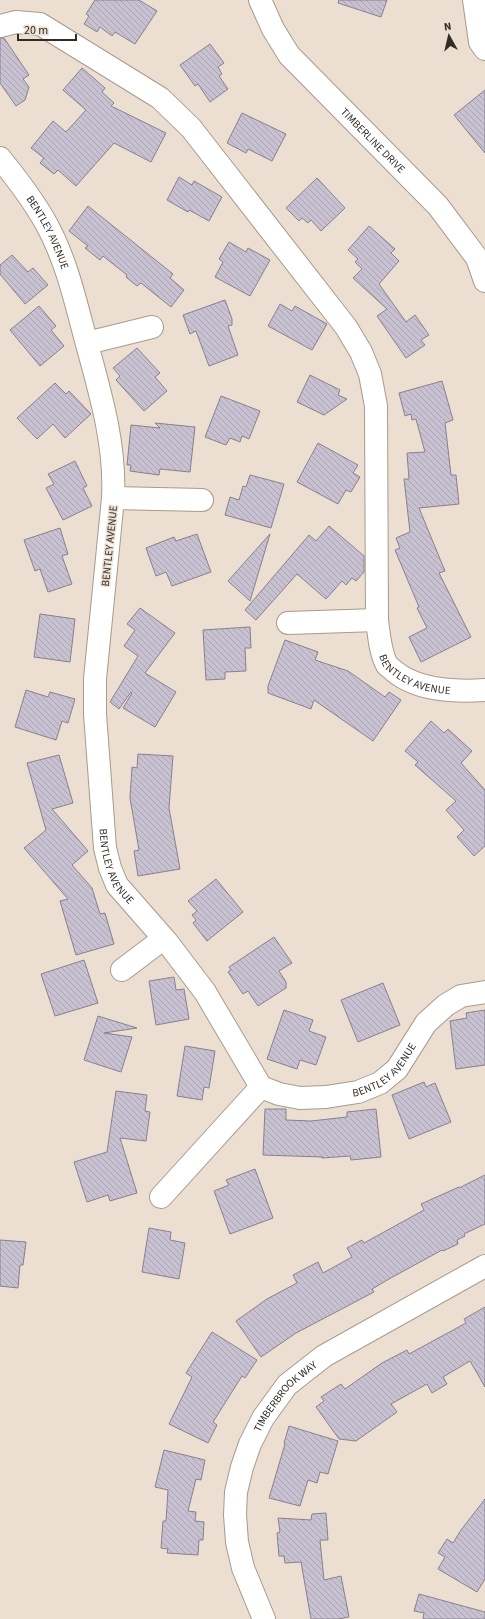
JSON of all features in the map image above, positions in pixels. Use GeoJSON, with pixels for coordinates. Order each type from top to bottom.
{"type":"FeatureCollection","features":[{"type":"Feature","properties":{"kind":"street","name":"TIMBERLINE DRIVE"},"geometry":{"type":"LineString","coordinates":[[260,0],[273,29],[289,56],[438,206],[477,258],[485,281]]}},
{"type":"Feature","properties":{"kind":"street"},"geometry":{"type":"LineString","coordinates":[[474,0],[480,42],[485,49]]}},
{"type":"Feature","properties":{"kind":"street","name":"BENTLEY AVENUE"},"geometry":{"type":"LineString","coordinates":[[0,26],[16,22],[40,24],[160,98],[191,128],[346,327],[361,352],[370,374],[376,406],[377,620],[380,645],[388,666],[404,679],[424,686],[448,690],[485,690]]}},
{"type":"Feature","properties":{"kind":"street","name":"BENTLEY AVENUE"},"geometry":{"type":"LineString","coordinates":[[0,158],[30,197],[50,232],[63,260],[104,411],[111,447],[114,482],[96,679],[95,714],[105,848],[110,868],[117,885],[163,939],[205,992],[261,1087],[279,1094],[300,1098],[326,1097],[358,1092],[380,1083],[397,1069],[426,1023],[446,1005],[461,996],[485,992]]}},
{"type":"Feature","properties":{"kind":"street"},"geometry":{"type":"LineString","coordinates":[[86,343],[152,326]]}},
{"type":"Feature","properties":{"kind":"street"},"geometry":{"type":"LineString","coordinates":[[113,498],[202,500]]}},
{"type":"Feature","properties":{"kind":"street"},"geometry":{"type":"LineString","coordinates":[[288,623],[377,620]]}},
{"type":"Feature","properties":{"kind":"street"},"geometry":{"type":"LineString","coordinates":[[122,970],[163,939]]}},
{"type":"Feature","properties":{"kind":"street"},"geometry":{"type":"LineString","coordinates":[[161,1197],[261,1087]]}},
{"type":"Feature","properties":{"kind":"street","name":"TIMBERBROOK WAY"},"geometry":{"type":"LineString","coordinates":[[264,1619],[243,1568],[237,1542],[235,1515],[236,1492],[242,1467],[250,1444],[263,1418],[287,1385],[324,1356],[485,1266]]}},
{"type":"Feature","properties":{"kind":"building"},"geometry":{"type":"Polygon","coordinates":[[[95,0],[139,0],[157,11],[135,44],[115,32],[112,36],[100,27],[97,32],[84,24],[89,16],[86,14],[95,0]]]}},
{"type":"Feature","properties":{"kind":"building"},"geometry":{"type":"Polygon","coordinates":[[[339,0],[387,0],[381,17],[338,3],[339,0]]]}},
{"type":"Feature","properties":{"kind":"building"},"geometry":{"type":"Polygon","coordinates":[[[0,38],[4,38],[29,75],[23,79],[29,87],[25,100],[16,106],[0,83],[0,38]]]}},
{"type":"Feature","properties":{"kind":"building"},"geometry":{"type":"Polygon","coordinates":[[[210,44],[224,63],[218,67],[222,74],[219,76],[228,89],[210,102],[198,84],[195,86],[180,65],[210,44]]]}},
{"type":"Feature","properties":{"kind":"building"},"geometry":{"type":"Polygon","coordinates":[[[82,68],[105,88],[102,92],[114,103],[111,106],[166,133],[151,162],[114,143],[76,186],[58,170],[54,174],[40,163],[44,158],[31,148],[53,121],[66,132],[86,110],[63,90],[82,68]]]}},
{"type":"Feature","properties":{"kind":"building"},"geometry":{"type":"Polygon","coordinates":[[[485,90],[485,153],[454,115],[485,90]]]}},
{"type":"Feature","properties":{"kind":"building"},"geometry":{"type":"Polygon","coordinates":[[[242,113],[286,134],[272,161],[248,149],[246,153],[227,143],[242,113]]]}},
{"type":"Feature","properties":{"kind":"building"},"geometry":{"type":"Polygon","coordinates":[[[179,177],[192,185],[194,181],[222,197],[209,221],[189,210],[188,212],[167,200],[179,177]]]}},
{"type":"Feature","properties":{"kind":"building"},"geometry":{"type":"Polygon","coordinates":[[[317,178],[345,208],[321,231],[311,220],[308,223],[302,218],[299,221],[286,208],[317,178]]]}},
{"type":"Feature","properties":{"kind":"building"},"geometry":{"type":"Polygon","coordinates":[[[88,206],[173,274],[170,278],[184,290],[171,307],[141,283],[137,286],[126,277],[127,275],[103,256],[100,260],[85,248],[88,246],[69,231],[88,206]]]}},
{"type":"Feature","properties":{"kind":"building"},"geometry":{"type":"Polygon","coordinates":[[[369,226],[395,249],[391,253],[399,261],[379,284],[406,322],[415,315],[429,335],[421,340],[425,345],[406,358],[377,316],[387,309],[353,278],[362,269],[355,262],[358,259],[348,250],[369,226]]]}},
{"type":"Feature","properties":{"kind":"building"},"geometry":{"type":"Polygon","coordinates":[[[229,242],[246,252],[248,248],[270,260],[250,296],[215,277],[223,262],[219,259],[229,242]]]}},
{"type":"Feature","properties":{"kind":"building"},"geometry":{"type":"Polygon","coordinates":[[[12,255],[28,272],[33,268],[48,285],[25,304],[0,274],[0,265],[12,255]]]}},
{"type":"Feature","properties":{"kind":"building"},"geometry":{"type":"Polygon","coordinates":[[[225,300],[232,319],[232,325],[228,326],[238,355],[209,366],[196,331],[190,334],[183,315],[225,300]]]}},
{"type":"Feature","properties":{"kind":"building"},"geometry":{"type":"Polygon","coordinates":[[[280,304],[292,311],[295,306],[327,324],[312,350],[268,326],[280,304]]]}},
{"type":"Feature","properties":{"kind":"building"},"geometry":{"type":"Polygon","coordinates":[[[39,306],[56,326],[51,330],[64,346],[40,366],[10,330],[39,306]]]}},
{"type":"Feature","properties":{"kind":"building"},"geometry":{"type":"Polygon","coordinates":[[[137,348],[160,373],[155,377],[167,391],[144,411],[116,380],[120,376],[113,368],[137,348]]]}},
{"type":"Feature","properties":{"kind":"building"},"geometry":{"type":"Polygon","coordinates":[[[310,375],[340,390],[338,395],[347,399],[324,415],[297,402],[310,375]]]}},
{"type":"Feature","properties":{"kind":"building"},"geometry":{"type":"Polygon","coordinates":[[[442,381],[453,420],[445,423],[451,475],[456,475],[459,504],[419,508],[445,571],[439,573],[471,637],[421,662],[409,637],[427,628],[417,608],[419,607],[395,550],[400,548],[396,538],[410,532],[404,479],[409,479],[407,453],[425,452],[416,419],[412,420],[411,414],[405,416],[399,393],[442,381]]]}},
{"type":"Feature","properties":{"kind":"building"},"geometry":{"type":"Polygon","coordinates":[[[55,383],[66,394],[69,391],[91,414],[65,438],[53,424],[37,439],[17,418],[55,383]]]}},
{"type":"Feature","properties":{"kind":"building"},"geometry":{"type":"Polygon","coordinates":[[[221,396],[260,411],[249,439],[242,436],[240,442],[230,438],[226,445],[205,437],[221,396]]]}},
{"type":"Feature","properties":{"kind":"building"},"geometry":{"type":"Polygon","coordinates":[[[155,423],[195,427],[190,472],[160,469],[159,475],[130,471],[131,465],[127,465],[131,425],[160,428],[155,423]]]}},
{"type":"Feature","properties":{"kind":"building"},"geometry":{"type":"Polygon","coordinates":[[[318,443],[358,465],[353,473],[360,477],[351,492],[346,490],[338,504],[297,482],[318,443]]]}},
{"type":"Feature","properties":{"kind":"building"},"geometry":{"type":"Polygon","coordinates":[[[75,461],[87,486],[83,488],[92,506],[63,520],[46,488],[54,484],[48,474],[75,461]]]}},
{"type":"Feature","properties":{"kind":"building"},"geometry":{"type":"Polygon","coordinates":[[[250,475],[284,484],[271,528],[225,515],[230,497],[239,500],[243,486],[246,487],[250,475]]]}},
{"type":"Feature","properties":{"kind":"building"},"geometry":{"type":"Polygon","coordinates":[[[329,526],[364,556],[364,572],[356,581],[352,578],[346,585],[342,581],[326,599],[297,574],[256,620],[245,610],[309,535],[316,541],[329,526]]]}},
{"type":"Feature","properties":{"kind":"building"},"geometry":{"type":"Polygon","coordinates":[[[60,528],[68,554],[62,556],[72,584],[48,592],[40,569],[35,571],[24,540],[60,528]]]}},
{"type":"Feature","properties":{"kind":"building"},"geometry":{"type":"Polygon","coordinates":[[[197,534],[211,572],[172,586],[166,572],[156,576],[146,548],[174,537],[176,541],[197,534]]]}},
{"type":"Feature","properties":{"kind":"building"},"geometry":{"type":"Polygon","coordinates":[[[270,534],[250,601],[228,581],[270,534]]]}},
{"type":"Feature","properties":{"kind":"building"},"geometry":{"type":"Polygon","coordinates":[[[140,608],[175,633],[145,673],[176,692],[155,727],[123,708],[132,693],[131,692],[119,709],[110,702],[138,656],[124,646],[135,630],[127,624],[140,608]]]}},
{"type":"Feature","properties":{"kind":"building"},"geometry":{"type":"Polygon","coordinates":[[[40,614],[75,619],[70,662],[34,657],[40,614]]]}},
{"type":"Feature","properties":{"kind":"building"},"geometry":{"type":"Polygon","coordinates":[[[250,627],[251,648],[245,648],[246,671],[225,672],[225,679],[206,680],[203,630],[250,627]]]}},
{"type":"Feature","properties":{"kind":"building"},"geometry":{"type":"Polygon","coordinates":[[[285,640],[318,652],[315,660],[348,671],[385,697],[389,692],[401,700],[373,741],[314,700],[311,709],[268,693],[268,686],[285,640]]]}},
{"type":"Feature","properties":{"kind":"building"},"geometry":{"type":"Polygon","coordinates":[[[26,690],[48,697],[50,692],[75,699],[68,723],[62,721],[56,740],[15,727],[26,690]]]}},
{"type":"Feature","properties":{"kind":"building"},"geometry":{"type":"Polygon","coordinates":[[[431,721],[444,733],[448,729],[472,751],[461,763],[485,790],[485,846],[474,856],[457,837],[464,830],[446,810],[456,801],[415,765],[418,762],[405,751],[431,721]]]}},
{"type":"Feature","properties":{"kind":"building"},"geometry":{"type":"Polygon","coordinates":[[[138,754],[173,756],[169,808],[180,869],[138,876],[134,851],[139,850],[130,798],[132,767],[137,768],[138,754]]]}},
{"type":"Feature","properties":{"kind":"building"},"geometry":{"type":"Polygon","coordinates":[[[59,755],[73,803],[52,809],[88,851],[72,865],[92,888],[100,914],[105,913],[114,944],[76,955],[60,901],[68,899],[24,848],[46,830],[27,763],[59,755]]]}},
{"type":"Feature","properties":{"kind":"building"},"geometry":{"type":"Polygon","coordinates":[[[216,879],[243,912],[207,941],[193,923],[196,920],[192,915],[197,911],[188,901],[216,879]]]}},
{"type":"Feature","properties":{"kind":"building"},"geometry":{"type":"Polygon","coordinates":[[[274,937],[292,963],[279,971],[286,982],[286,988],[258,1006],[248,991],[243,994],[228,972],[231,970],[229,967],[274,937]]]}},
{"type":"Feature","properties":{"kind":"building"},"geometry":{"type":"Polygon","coordinates":[[[84,960],[98,1003],[55,1016],[41,974],[84,960]]]}},
{"type":"Feature","properties":{"kind":"building"},"geometry":{"type":"Polygon","coordinates":[[[174,977],[176,990],[184,989],[189,1019],[156,1025],[149,981],[174,977]]]}},
{"type":"Feature","properties":{"kind":"building"},"geometry":{"type":"Polygon","coordinates":[[[383,983],[400,1025],[358,1042],[341,1000],[383,983]]]}},
{"type":"Feature","properties":{"kind":"building"},"geometry":{"type":"Polygon","coordinates":[[[284,1010],[313,1020],[309,1031],[326,1037],[316,1065],[300,1060],[297,1069],[267,1059],[284,1010]]]}},
{"type":"Feature","properties":{"kind":"building"},"geometry":{"type":"Polygon","coordinates":[[[485,1010],[485,1065],[456,1069],[450,1021],[467,1018],[466,1013],[485,1010]]]}},
{"type":"Feature","properties":{"kind":"building"},"geometry":{"type":"Polygon","coordinates":[[[98,1016],[137,1028],[104,1033],[132,1037],[121,1072],[84,1060],[98,1016]]]}},
{"type":"Feature","properties":{"kind":"building"},"geometry":{"type":"Polygon","coordinates":[[[185,1046],[215,1051],[209,1088],[204,1087],[202,1100],[177,1096],[185,1046]]]}},
{"type":"Feature","properties":{"kind":"building"},"geometry":{"type":"Polygon","coordinates":[[[424,1082],[426,1087],[435,1083],[451,1122],[409,1139],[392,1095],[424,1082]]]}},
{"type":"Feature","properties":{"kind":"building"},"geometry":{"type":"Polygon","coordinates":[[[116,1091],[147,1095],[145,1111],[150,1112],[146,1141],[120,1138],[137,1193],[110,1201],[108,1195],[87,1202],[74,1162],[107,1152],[116,1091]]]}},
{"type":"Feature","properties":{"kind":"building"},"geometry":{"type":"Polygon","coordinates":[[[265,1109],[286,1109],[286,1120],[311,1121],[347,1117],[347,1112],[376,1109],[381,1157],[351,1160],[350,1156],[322,1158],[263,1155],[265,1109]]]}},
{"type":"Feature","properties":{"kind":"building"},"geometry":{"type":"Polygon","coordinates":[[[255,1169],[273,1218],[230,1234],[214,1191],[229,1185],[226,1180],[255,1169]]]}},
{"type":"Feature","properties":{"kind":"building"},"geometry":{"type":"Polygon","coordinates":[[[485,1175],[485,1224],[464,1234],[465,1236],[457,1240],[458,1244],[443,1251],[442,1250],[389,1279],[372,1289],[374,1292],[296,1333],[261,1357],[236,1321],[267,1299],[297,1283],[293,1275],[318,1262],[323,1273],[352,1257],[347,1248],[362,1240],[364,1243],[424,1210],[421,1204],[485,1175]]]}},
{"type":"Feature","properties":{"kind":"building"},"geometry":{"type":"Polygon","coordinates":[[[149,1228],[171,1232],[170,1240],[185,1243],[179,1279],[142,1272],[149,1228]]]}},
{"type":"Feature","properties":{"kind":"building"},"geometry":{"type":"Polygon","coordinates":[[[0,1240],[26,1242],[23,1265],[20,1265],[18,1288],[0,1286],[0,1240]]]}},
{"type":"Feature","properties":{"kind":"building"},"geometry":{"type":"Polygon","coordinates":[[[485,1307],[485,1387],[470,1361],[443,1377],[447,1384],[432,1393],[427,1384],[391,1404],[397,1412],[356,1441],[339,1439],[316,1407],[324,1401],[321,1397],[341,1384],[345,1389],[382,1363],[407,1350],[409,1354],[466,1323],[464,1319],[485,1307]]]}},
{"type":"Feature","properties":{"kind":"building"},"geometry":{"type":"Polygon","coordinates":[[[212,1332],[257,1360],[245,1378],[242,1376],[213,1422],[217,1425],[208,1443],[169,1424],[192,1377],[186,1373],[212,1332]]]}},
{"type":"Feature","properties":{"kind":"building"},"geometry":{"type":"Polygon","coordinates":[[[289,1426],[338,1441],[328,1474],[320,1472],[317,1483],[308,1480],[300,1506],[269,1498],[289,1426]]]}},
{"type":"Feature","properties":{"kind":"building"},"geometry":{"type":"Polygon","coordinates":[[[164,1450],[205,1460],[201,1480],[196,1479],[188,1511],[196,1512],[195,1521],[204,1522],[203,1540],[199,1540],[198,1555],[167,1553],[168,1549],[161,1548],[163,1521],[166,1521],[168,1490],[155,1487],[164,1450]]]}},
{"type":"Feature","properties":{"kind":"building"},"geometry":{"type":"Polygon","coordinates":[[[485,1499],[485,1579],[477,1592],[438,1569],[445,1557],[438,1553],[447,1539],[453,1543],[485,1499]]]}},
{"type":"Feature","properties":{"kind":"building"},"geometry":{"type":"Polygon","coordinates":[[[326,1513],[328,1540],[320,1540],[324,1580],[341,1576],[349,1617],[338,1619],[311,1619],[301,1562],[285,1563],[284,1556],[279,1556],[277,1533],[280,1532],[278,1518],[311,1520],[312,1514],[326,1513]]]}},
{"type":"Feature","properties":{"kind":"building"},"geometry":{"type":"Polygon","coordinates":[[[419,1594],[485,1612],[485,1619],[423,1619],[424,1613],[414,1611],[419,1594]]]}}]}
